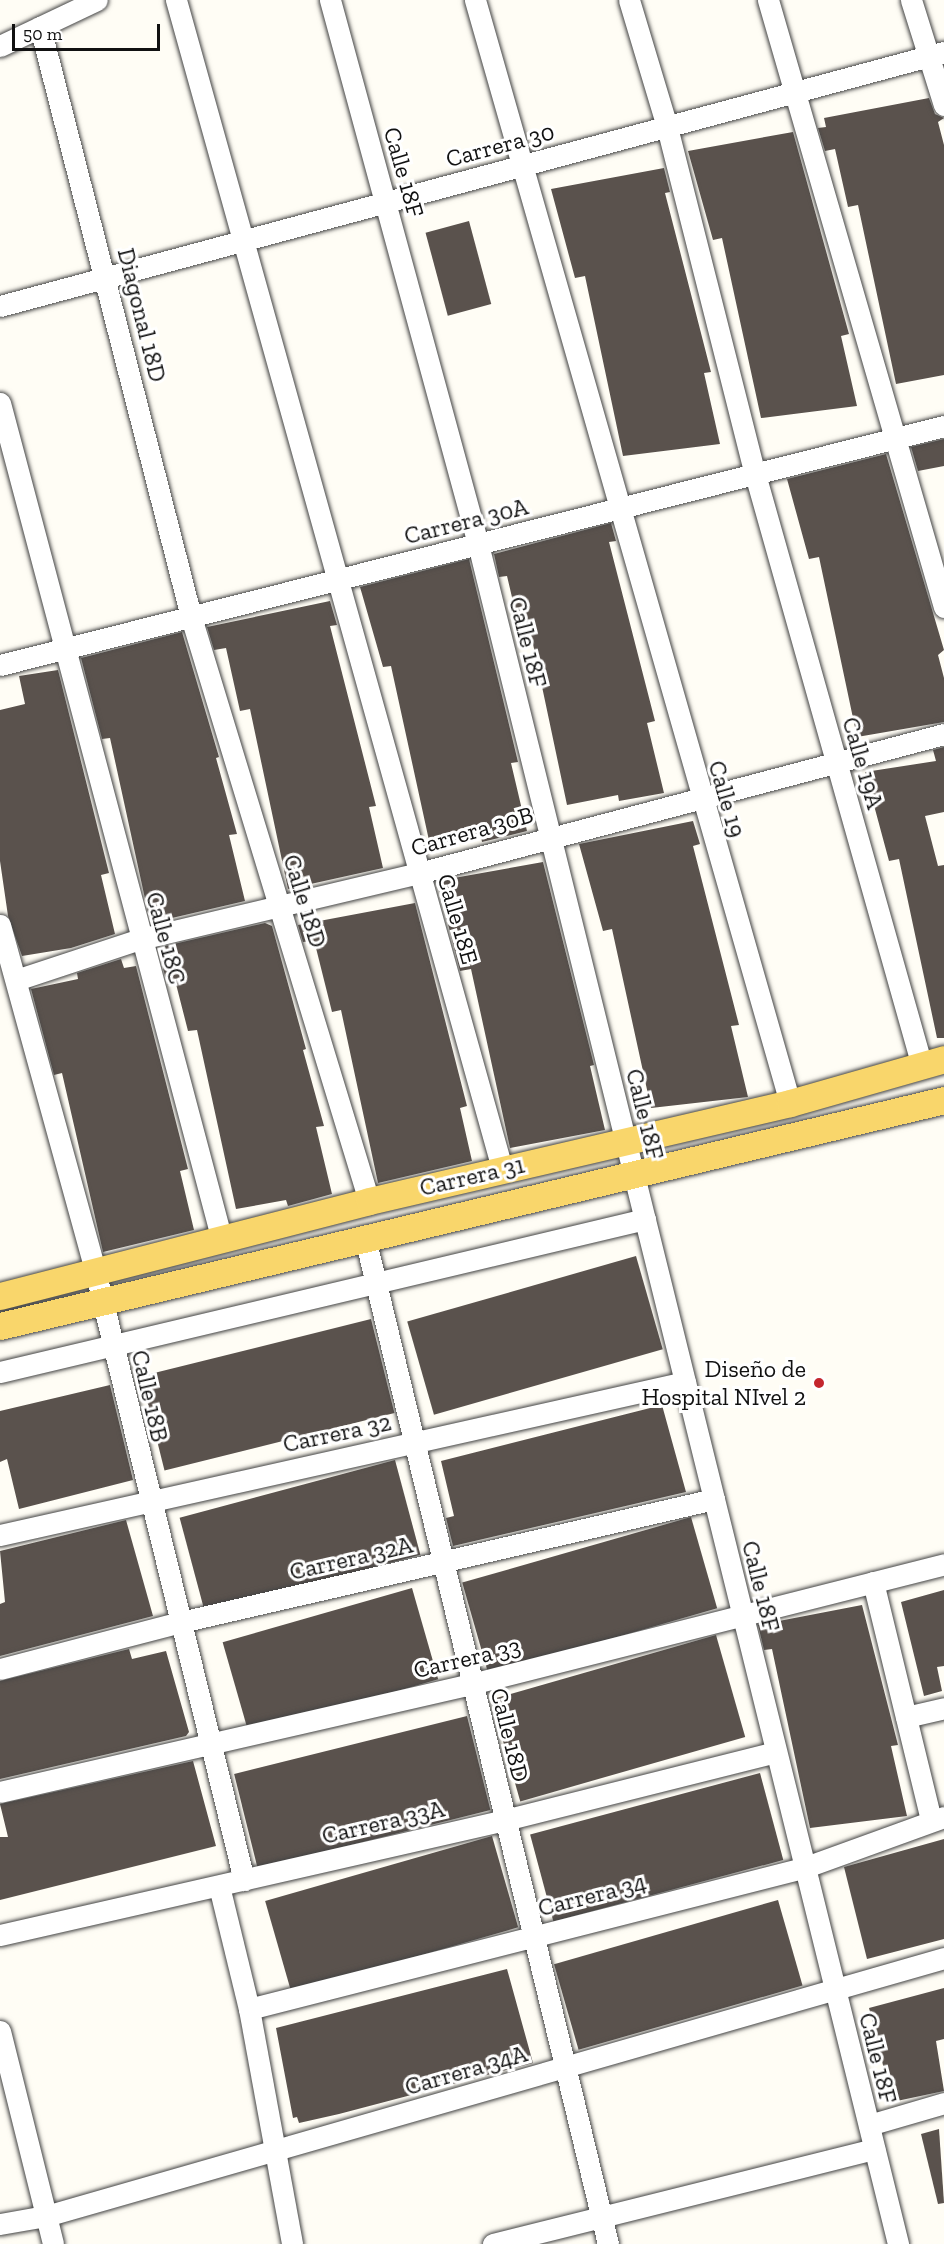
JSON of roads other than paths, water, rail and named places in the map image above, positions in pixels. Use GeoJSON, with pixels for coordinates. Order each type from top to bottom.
{"type":"FeatureCollection","features":[{"type":"Feature","properties":{"kind":"main road","name":"Carrera 31"},"geometry":{"type":"LineString","coordinates":[[0,1296],[96,1274],[502,1168],[790,1103],[933,1062]]}},
{"type":"Feature","properties":{"kind":"main road","name":"Carrera 31"},"geometry":{"type":"LineString","coordinates":[[0,1326],[633,1172],[944,1100]]}},
{"type":"Feature","properties":{"kind":"street"},"geometry":{"type":"LineString","coordinates":[[0,46],[40,27],[71,5],[97,0]]}},
{"type":"Feature","properties":{"kind":"street","name":"Calle 18E"},"geometry":{"type":"LineString","coordinates":[[176,0],[335,581],[502,1168]]}},
{"type":"Feature","properties":{"kind":"street","name":"Calle 18F"},"geometry":{"type":"LineString","coordinates":[[330,0],[387,202],[478,544],[803,1869],[898,2244]]}},
{"type":"Feature","properties":{"kind":"street","name":"Calle 19"},"geometry":{"type":"LineString","coordinates":[[475,0],[525,165],[617,509],[700,800],[790,1103]]}},
{"type":"Feature","properties":{"kind":"street","name":"Calle 19A"},"geometry":{"type":"LineString","coordinates":[[629,0],[667,127],[755,474],[837,763],[933,1062]]}},
{"type":"Feature","properties":{"kind":"street"},"geometry":{"type":"LineString","coordinates":[[768,0],[897,438],[944,607]]}},
{"type":"Feature","properties":{"kind":"street"},"geometry":{"type":"LineString","coordinates":[[911,0],[936,55],[944,105]]}},
{"type":"Feature","properties":{"kind":"street","name":"Diagonal 18D"},"geometry":{"type":"LineString","coordinates":[[40,27],[192,617]]}},
{"type":"Feature","properties":{"kind":"street","name":"Carrera 30"},"geometry":{"type":"LineString","coordinates":[[0,306],[936,55]]}},
{"type":"Feature","properties":{"kind":"street","name":"Calle 18C"},"geometry":{"type":"LineString","coordinates":[[0,403],[62,650],[222,1240]]}},
{"type":"Feature","properties":{"kind":"street","name":"Carrera 30A"},"geometry":{"type":"LineString","coordinates":[[0,665],[944,426]]}},
{"type":"Feature","properties":{"kind":"street","name":"Calle 18D"},"geometry":{"type":"LineString","coordinates":[[192,617],[369,1201]]}},
{"type":"Feature","properties":{"kind":"street","name":"Carrera 30B"},"geometry":{"type":"LineString","coordinates":[[16,980],[140,939],[419,873],[550,835],[700,800],[944,734]]}},
{"type":"Feature","properties":{"kind":"street","name":"Calle 18B"},"geometry":{"type":"LineString","coordinates":[[0,925],[96,1274],[148,1499],[213,1744],[244,1880]]}},
{"type":"Feature","properties":{"kind":"street"},"geometry":{"type":"LineString","coordinates":[[0,1372],[645,1219]]}},
{"type":"Feature","properties":{"kind":"street","name":"Calle 18D"},"geometry":{"type":"LineString","coordinates":[[365,1238],[471,1684],[536,1936],[563,2068],[609,2244]]}},
{"type":"Feature","properties":{"kind":"street","name":"Carrera 32"},"geometry":{"type":"LineString","coordinates":[[0,1535],[148,1499],[414,1443],[685,1382]]}},
{"type":"Feature","properties":{"kind":"street","name":"Carrera 32A"},"geometry":{"type":"LineString","coordinates":[[0,1669],[182,1622],[714,1499]]}},
{"type":"Feature","properties":{"kind":"street","name":"Carrera 33"},"geometry":{"type":"LineString","coordinates":[[0,1792],[471,1684],[742,1618],[944,1564]]}},
{"type":"Feature","properties":{"kind":"street"},"geometry":{"type":"LineString","coordinates":[[873,1582],[906,1717],[938,1818]]}},
{"type":"Feature","properties":{"kind":"street"},"geometry":{"type":"LineString","coordinates":[[906,1717],[944,1708]]}},
{"type":"Feature","properties":{"kind":"street","name":"Carrera 33A"},"geometry":{"type":"LineString","coordinates":[[0,1935],[505,1820],[776,1752]]}},
{"type":"Feature","properties":{"kind":"street","name":"Carrera 34"},"geometry":{"type":"LineString","coordinates":[[249,2009],[803,1869],[938,1818]]}},
{"type":"Feature","properties":{"kind":"street"},"geometry":{"type":"LineString","coordinates":[[219,1886],[249,2009],[273,2152],[292,2244]]}},
{"type":"Feature","properties":{"kind":"street","name":"Carrera 34A"},"geometry":{"type":"LineString","coordinates":[[0,2224],[46,2216],[944,1958]]}},
{"type":"Feature","properties":{"kind":"street"},"geometry":{"type":"LineString","coordinates":[[0,2031],[4,2065],[53,2244]]}},
{"type":"Feature","properties":{"kind":"street"},"geometry":{"type":"LineString","coordinates":[[868,2125],[944,2103]]}},
{"type":"Feature","properties":{"kind":"street"},"geometry":{"type":"LineString","coordinates":[[493,2244],[874,2149]]}},
{"type":"Feature","properties":{"kind":"place","name":"Diseño de Hospital NIvel 2"},"geometry":{"type":"Point","coordinates":[819,1383]}}]}
